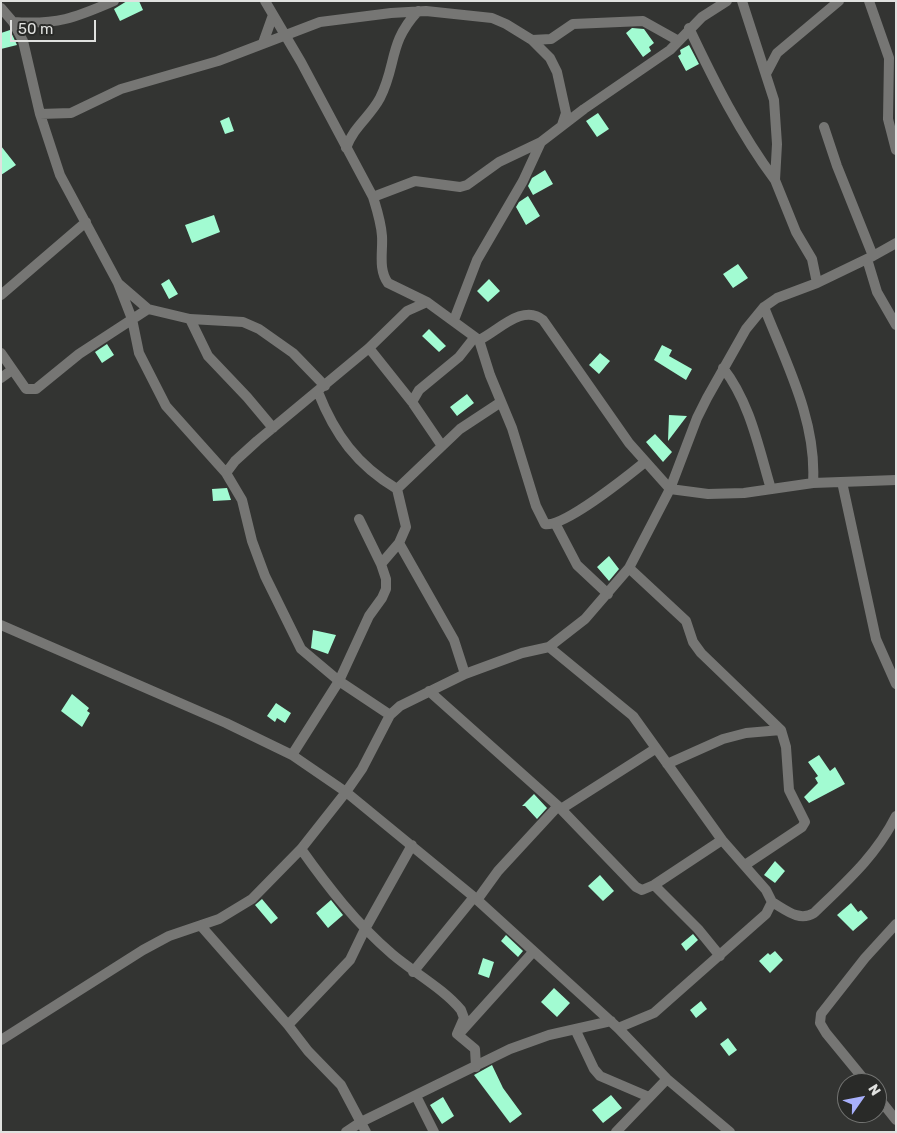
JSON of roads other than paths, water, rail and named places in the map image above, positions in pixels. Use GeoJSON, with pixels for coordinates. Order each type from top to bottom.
{"type":"FeatureCollection","features":[{"type":"Feature","properties":{"kind":"street"},"geometry":{"type":"LineString","coordinates":[[13,22],[58,22],[79,16],[114,1]]}},
{"type":"Feature","properties":{"kind":"street"},"geometry":{"type":"LineString","coordinates":[[373,197],[415,181],[460,187],[467,185],[499,162],[541,142],[562,125],[670,50],[689,28],[727,1]]}},
{"type":"Feature","properties":{"kind":"street"},"geometry":{"type":"LineString","coordinates":[[742,1],[762,56],[774,100],[776,116],[775,180]]}},
{"type":"Feature","properties":{"kind":"street"},"geometry":{"type":"LineString","coordinates":[[766,72],[777,53],[839,1]]}},
{"type":"Feature","properties":{"kind":"street"},"geometry":{"type":"LineString","coordinates":[[869,1],[890,58],[888,119],[890,135],[896,150]]}},
{"type":"Feature","properties":{"kind":"street"},"geometry":{"type":"LineString","coordinates":[[269,6],[373,197],[380,222],[384,278],[393,287],[427,302],[454,320],[476,339],[512,428],[536,506],[545,524],[555,523],[594,501],[645,462]]}},
{"type":"Feature","properties":{"kind":"street"},"geometry":{"type":"LineString","coordinates":[[263,43],[269,6]]}},
{"type":"Feature","properties":{"kind":"street"},"geometry":{"type":"LineString","coordinates":[[1,8],[13,22],[23,41],[40,114],[60,175],[118,283],[132,319],[139,353],[166,406],[226,473],[242,500],[252,542],[286,622],[302,649],[339,681],[390,715]]}},
{"type":"Feature","properties":{"kind":"street"},"geometry":{"type":"LineString","coordinates":[[40,114],[71,113],[120,89],[218,61],[303,27],[340,18],[418,11],[492,18],[532,40],[550,58],[557,72],[566,113],[562,125]]}},
{"type":"Feature","properties":{"kind":"street"},"geometry":{"type":"LineString","coordinates":[[346,148],[351,133],[380,98],[397,40],[408,22],[418,11]]}},
{"type":"Feature","properties":{"kind":"street"},"geometry":{"type":"LineString","coordinates":[[532,40],[551,38],[573,24],[643,21],[678,40]]}},
{"type":"Feature","properties":{"kind":"street"},"geometry":{"type":"LineString","coordinates":[[689,28],[721,95],[758,157],[775,180],[796,232],[812,259],[817,283]]}},
{"type":"Feature","properties":{"kind":"street"},"geometry":{"type":"LineString","coordinates":[[762,56],[777,53]]}},
{"type":"Feature","properties":{"kind":"street"},"geometry":{"type":"LineString","coordinates":[[824,127],[870,258],[877,292],[896,325]]}},
{"type":"Feature","properties":{"kind":"street"},"geometry":{"type":"LineString","coordinates":[[454,320],[477,260],[523,181],[541,142]]}},
{"type":"Feature","properties":{"kind":"street"},"geometry":{"type":"LineString","coordinates":[[1,295],[86,222]]}},
{"type":"Feature","properties":{"kind":"street"},"geometry":{"type":"LineString","coordinates":[[1,1040],[155,943],[168,936],[201,926],[231,912],[252,899],[301,848],[346,792],[362,769],[390,715],[400,706],[465,674],[522,653],[549,647],[585,619],[629,568],[670,489],[697,418],[746,329],[764,307],[777,298],[817,283],[870,258],[896,243]]}},
{"type":"Feature","properties":{"kind":"street"},"geometry":{"type":"LineString","coordinates":[[118,283],[148,309],[190,319],[243,322],[259,329],[293,353],[321,389],[337,433],[362,464],[375,476],[397,489],[406,527],[399,543],[381,564]]}},
{"type":"Feature","properties":{"kind":"street"},"geometry":{"type":"LineString","coordinates":[[226,473],[235,461],[369,348],[407,311],[427,302]]}},
{"type":"Feature","properties":{"kind":"street"},"geometry":{"type":"LineString","coordinates":[[764,307],[810,430],[814,463],[813,483]]}},
{"type":"Feature","properties":{"kind":"street"},"geometry":{"type":"LineString","coordinates":[[1,353],[26,389],[36,389],[79,354],[148,309]]}},
{"type":"Feature","properties":{"kind":"street"},"geometry":{"type":"LineString","coordinates":[[412,402],[419,390],[454,362],[476,339],[526,313],[536,314],[544,320],[645,462],[670,489],[708,494],[744,493],[813,483],[896,480]]}},
{"type":"Feature","properties":{"kind":"street"},"geometry":{"type":"LineString","coordinates":[[190,319],[208,356],[273,428]]}},
{"type":"Feature","properties":{"kind":"street"},"geometry":{"type":"LineString","coordinates":[[369,348],[412,402],[442,446]]}},
{"type":"Feature","properties":{"kind":"street"},"geometry":{"type":"LineString","coordinates":[[723,368],[732,380],[744,406],[771,489]]}},
{"type":"Feature","properties":{"kind":"street"},"geometry":{"type":"LineString","coordinates":[[1,378],[12,370]]}},
{"type":"Feature","properties":{"kind":"street"},"geometry":{"type":"LineString","coordinates":[[397,489],[442,446],[478,416],[501,402]]}},
{"type":"Feature","properties":{"kind":"street"},"geometry":{"type":"LineString","coordinates":[[842,482],[876,639],[896,684]]}},
{"type":"Feature","properties":{"kind":"street"},"geometry":{"type":"LineString","coordinates":[[292,755],[339,681],[369,616],[386,589],[386,579],[381,564],[359,519]]}},
{"type":"Feature","properties":{"kind":"street"},"geometry":{"type":"LineString","coordinates":[[555,523],[577,565],[608,594]]}},
{"type":"Feature","properties":{"kind":"street"},"geometry":{"type":"LineString","coordinates":[[399,543],[454,640],[465,674]]}},
{"type":"Feature","properties":{"kind":"street"},"geometry":{"type":"LineString","coordinates":[[629,568],[686,621],[693,642],[701,654],[781,730],[786,747],[789,790],[805,822],[802,827],[745,865]]}},
{"type":"Feature","properties":{"kind":"street"},"geometry":{"type":"LineString","coordinates":[[1,625],[218,720],[292,755],[346,792],[475,899],[614,1024],[667,1079],[730,1132]]}},
{"type":"Feature","properties":{"kind":"street"},"geometry":{"type":"LineString","coordinates":[[549,647],[634,716],[655,749],[722,840],[766,890],[772,902],[800,917],[807,917],[814,913],[878,847],[888,833],[896,816]]}},
{"type":"Feature","properties":{"kind":"street"},"geometry":{"type":"LineString","coordinates":[[429,691],[560,808],[636,887],[642,890],[654,885],[722,840]]}},
{"type":"Feature","properties":{"kind":"street"},"geometry":{"type":"LineString","coordinates":[[667,764],[724,739],[746,733],[781,730]]}},
{"type":"Feature","properties":{"kind":"street"},"geometry":{"type":"LineString","coordinates":[[413,972],[498,871],[560,808],[655,749]]}},
{"type":"Feature","properties":{"kind":"street"},"geometry":{"type":"LineString","coordinates":[[288,1025],[344,968],[412,845]]}},
{"type":"Feature","properties":{"kind":"street"},"geometry":{"type":"LineString","coordinates":[[301,848],[335,897],[365,928],[413,972],[461,1010],[464,1018],[457,1032],[458,1036]]}},
{"type":"Feature","properties":{"kind":"street"},"geometry":{"type":"LineString","coordinates":[[654,885],[698,929],[720,956]]}},
{"type":"Feature","properties":{"kind":"street"},"geometry":{"type":"LineString","coordinates":[[346,1132],[364,1127],[416,1096],[519,1045],[575,1029],[614,1024],[654,1013],[766,914],[772,902]]}},
{"type":"Feature","properties":{"kind":"street"},"geometry":{"type":"LineString","coordinates":[[859,1073],[820,1024],[821,1014],[865,958],[896,924]]}},
{"type":"Feature","properties":{"kind":"street"},"geometry":{"type":"LineString","coordinates":[[201,926],[288,1025],[308,1051],[341,1085],[364,1127]]}},
{"type":"Feature","properties":{"kind":"street"},"geometry":{"type":"LineString","coordinates":[[458,1036],[533,952]]}},
{"type":"Feature","properties":{"kind":"street"},"geometry":{"type":"LineString","coordinates":[[575,1029],[594,1069],[600,1076],[649,1097]]}},
{"type":"Feature","properties":{"kind":"street"},"geometry":{"type":"LineString","coordinates":[[458,1036],[475,1049],[476,1067]]}},
{"type":"Feature","properties":{"kind":"street"},"geometry":{"type":"LineString","coordinates":[[616,1132],[667,1079]]}},
{"type":"Feature","properties":{"kind":"street"},"geometry":{"type":"LineString","coordinates":[[416,1096],[434,1132]]}},
{"type":"Feature","properties":{"kind":"street"},"geometry":{"type":"LineString","coordinates":[[887,1109],[896,1120]]}}]}
